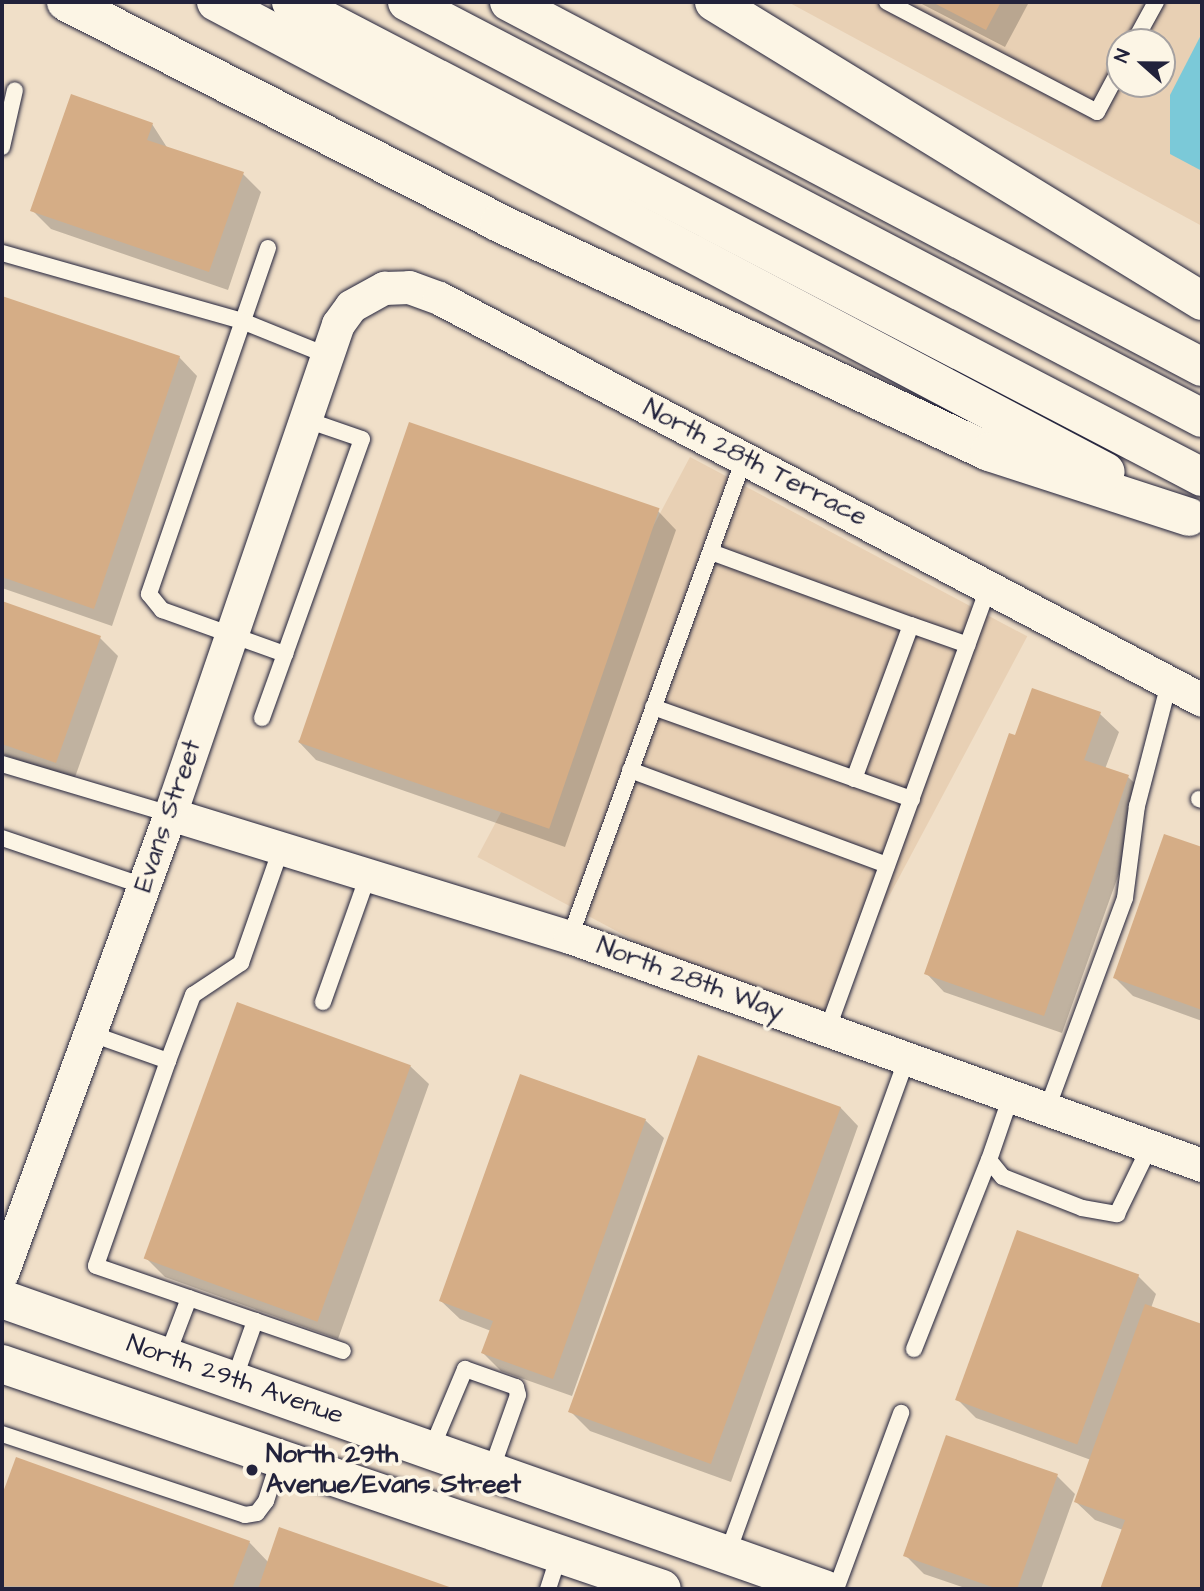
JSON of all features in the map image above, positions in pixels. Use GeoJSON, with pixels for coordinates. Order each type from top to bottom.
{"type":"FeatureCollection","features":[{"type":"Feature","properties":{"kind":"main road"},"geometry":{"type":"LineString","coordinates":[[65,2],[499,223],[989,452],[1195,521]]}},
{"type":"Feature","properties":{"kind":"main road"},"geometry":{"type":"LineString","coordinates":[[216,2],[1195,521]]}},
{"type":"Feature","properties":{"kind":"main road"},"geometry":{"type":"LineString","coordinates":[[290,2],[1202,477]]}},
{"type":"Feature","properties":{"kind":"main road"},"geometry":{"type":"LineString","coordinates":[[407,2],[1202,418]]}},
{"type":"Feature","properties":{"kind":"main road"},"geometry":{"type":"LineString","coordinates":[[509,2],[1202,368]]}},
{"type":"Feature","properties":{"kind":"main road"},"geometry":{"type":"LineString","coordinates":[[714,2],[1202,301]]}},
{"type":"Feature","properties":{"kind":"main road","name":"North 29th Avenue"},"geometry":{"type":"LineString","coordinates":[[2,1299],[824,1589]]}},
{"type":"Feature","properties":{"kind":"main road"},"geometry":{"type":"LineString","coordinates":[[2,1364],[280,1455],[561,1553],[640,1586]]}},
{"type":"Feature","properties":{"kind":"street","name":"North 28th Terrace"},"geometry":{"type":"LineString","coordinates":[[326,355],[351,306],[384,288],[420,289],[990,584],[1202,700]]}},
{"type":"Feature","properties":{"kind":"street","name":"Evans Street"},"geometry":{"type":"LineString","coordinates":[[2,1273],[9,1233],[89,1033],[170,814],[326,355]]}},
{"type":"Feature","properties":{"kind":"street","name":"North 28th Way"},"geometry":{"type":"LineString","coordinates":[[170,814],[282,845],[570,937],[1202,1165]]}},
{"type":"Feature","properties":{"kind":"lane"},"geometry":{"type":"LineString","coordinates":[[887,2],[1097,112],[1106,95]]}},
{"type":"Feature","properties":{"kind":"lane"},"geometry":{"type":"LineString","coordinates":[[1142,28],[1156,2]]}},
{"type":"Feature","properties":{"kind":"lane"},"geometry":{"type":"LineString","coordinates":[[2,147],[15,90]]}},
{"type":"Feature","properties":{"kind":"lane"},"geometry":{"type":"LineString","coordinates":[[268,248],[149,594],[162,610],[285,654]]}},
{"type":"Feature","properties":{"kind":"lane"},"geometry":{"type":"LineString","coordinates":[[2,253],[242,321],[326,355]]}},
{"type":"Feature","properties":{"kind":"lane"},"geometry":{"type":"LineString","coordinates":[[262,718],[362,439],[304,419]]}},
{"type":"Feature","properties":{"kind":"lane"},"geometry":{"type":"LineString","coordinates":[[570,937],[744,459]]}},
{"type":"Feature","properties":{"kind":"lane"},"geometry":{"type":"LineString","coordinates":[[711,552],[968,645]]}},
{"type":"Feature","properties":{"kind":"lane"},"geometry":{"type":"LineString","coordinates":[[828,1028],[990,584]]}},
{"type":"Feature","properties":{"kind":"lane"},"geometry":{"type":"LineString","coordinates":[[854,779],[911,625]]}},
{"type":"Feature","properties":{"kind":"lane"},"geometry":{"type":"LineString","coordinates":[[1047,1109],[1125,898],[1138,806],[1169,683]]}},
{"type":"Feature","properties":{"kind":"lane"},"geometry":{"type":"LineString","coordinates":[[653,706],[912,799]]}},
{"type":"Feature","properties":{"kind":"lane"},"geometry":{"type":"LineString","coordinates":[[2,764],[170,814]]}},
{"type":"Feature","properties":{"kind":"lane"},"geometry":{"type":"LineString","coordinates":[[630,770],[887,865]]}},
{"type":"Feature","properties":{"kind":"lane"},"geometry":{"type":"LineString","coordinates":[[2,838],[144,886]]}},
{"type":"Feature","properties":{"kind":"lane"},"geometry":{"type":"LineString","coordinates":[[282,845],[241,963],[193,995],[96,1266],[343,1351]]}},
{"type":"Feature","properties":{"kind":"lane"},"geometry":{"type":"LineString","coordinates":[[323,1002],[369,873]]}},
{"type":"Feature","properties":{"kind":"lane"},"geometry":{"type":"LineString","coordinates":[[89,1033],[169,1061]]}},
{"type":"Feature","properties":{"kind":"lane"},"geometry":{"type":"LineString","coordinates":[[727,1555],[906,1058]]}},
{"type":"Feature","properties":{"kind":"lane"},"geometry":{"type":"LineString","coordinates":[[914,1349],[989,1160],[1011,1096]]}},
{"type":"Feature","properties":{"kind":"lane"},"geometry":{"type":"LineString","coordinates":[[989,1160],[1003,1177],[1082,1208],[1117,1214],[1150,1146]]}},
{"type":"Feature","properties":{"kind":"lane"},"geometry":{"type":"LineString","coordinates":[[167,1356],[189,1298]]}},
{"type":"Feature","properties":{"kind":"lane"},"geometry":{"type":"LineString","coordinates":[[234,1380],[255,1321]]}},
{"type":"Feature","properties":{"kind":"lane"},"geometry":{"type":"LineString","coordinates":[[431,1450],[464,1369],[516,1387],[518,1395],[491,1471]]}},
{"type":"Feature","properties":{"kind":"lane"},"geometry":{"type":"LineString","coordinates":[[836,1589],[901,1413]]}},
{"type":"Feature","properties":{"kind":"lane"},"geometry":{"type":"LineString","coordinates":[[2,1434],[245,1515],[257,1513],[266,1501],[280,1455]]}},
{"type":"Feature","properties":{"kind":"lane"},"geometry":{"type":"LineString","coordinates":[[548,1589],[561,1553]]}},
{"type":"Feature","properties":{"kind":"shaded area"},"geometry":{"type":"Polygon","coordinates":[[[788,2],[1202,2],[1202,226],[788,2]]]}},
{"type":"Feature","properties":{"kind":"shaded area"},"geometry":{"type":"Polygon","coordinates":[[[690,457],[1027,636],[815,1036],[477,857],[690,457]]]}},
{"type":"Feature","properties":{"kind":"water"},"geometry":{"type":"Polygon","coordinates":[[[1202,33],[1202,171],[1170,154],[1170,98],[1176,98],[1176,83],[1202,33]]]}},
{"type":"Feature","properties":{"kind":"building"},"geometry":{"type":"Polygon","coordinates":[[[932,2],[1001,2],[986,30],[932,2]]]}},
{"type":"Feature","properties":{"kind":"building"},"geometry":{"type":"Polygon","coordinates":[[[71,94],[153,123],[147,140],[244,172],[209,272],[30,211],[71,94]]]}},
{"type":"Feature","properties":{"kind":"building"},"geometry":{"type":"Polygon","coordinates":[[[2,296],[180,356],[94,609],[2,577],[2,296]]]}},
{"type":"Feature","properties":{"kind":"building"},"geometry":{"type":"Polygon","coordinates":[[[409,422],[660,508],[549,829],[299,743],[409,422]]]}},
{"type":"Feature","properties":{"kind":"building"},"geometry":{"type":"Polygon","coordinates":[[[2,601],[101,636],[56,763],[2,744],[2,601]]]}},
{"type":"Feature","properties":{"kind":"building"},"geometry":{"type":"Polygon","coordinates":[[[1032,688],[1101,712],[1084,760],[1129,775],[1044,1016],[924,974],[1009,733],[1015,735],[1032,688]]]}},
{"type":"Feature","properties":{"kind":"building"},"geometry":{"type":"Polygon","coordinates":[[[1164,834],[1202,847],[1202,1010],[1113,978],[1164,834]]]}},
{"type":"Feature","properties":{"kind":"building"},"geometry":{"type":"Polygon","coordinates":[[[237,1002],[411,1065],[317,1322],[144,1259],[237,1002]]]}},
{"type":"Feature","properties":{"kind":"building"},"geometry":{"type":"Polygon","coordinates":[[[698,1055],[841,1107],[711,1464],[568,1412],[698,1055]]]}},
{"type":"Feature","properties":{"kind":"building"},"geometry":{"type":"Polygon","coordinates":[[[520,1074],[646,1119],[553,1379],[481,1353],[493,1321],[439,1301],[520,1074]]]}},
{"type":"Feature","properties":{"kind":"building"},"geometry":{"type":"Polygon","coordinates":[[[1017,1230],[1139,1274],[1077,1445],[955,1400],[1017,1230]]]}},
{"type":"Feature","properties":{"kind":"building"},"geometry":{"type":"Polygon","coordinates":[[[1145,1304],[1202,1324],[1202,1589],[1100,1589],[1125,1520],[1074,1502],[1145,1304]]]}},
{"type":"Feature","properties":{"kind":"building"},"geometry":{"type":"Polygon","coordinates":[[[946,1435],[1058,1474],[1017,1589],[998,1589],[903,1556],[946,1435]]]}},
{"type":"Feature","properties":{"kind":"building"},"geometry":{"type":"Polygon","coordinates":[[[16,1457],[250,1541],[232,1589],[2,1586],[2,1495],[16,1457]]]}},
{"type":"Feature","properties":{"kind":"building"},"geometry":{"type":"Polygon","coordinates":[[[279,1527],[455,1589],[258,1589],[279,1527]]]}},
{"type":"Feature","properties":{"kind":"place","name":"North 29th Avenue/Evans Street"},"geometry":{"type":"Point","coordinates":[252,1470]}}]}
